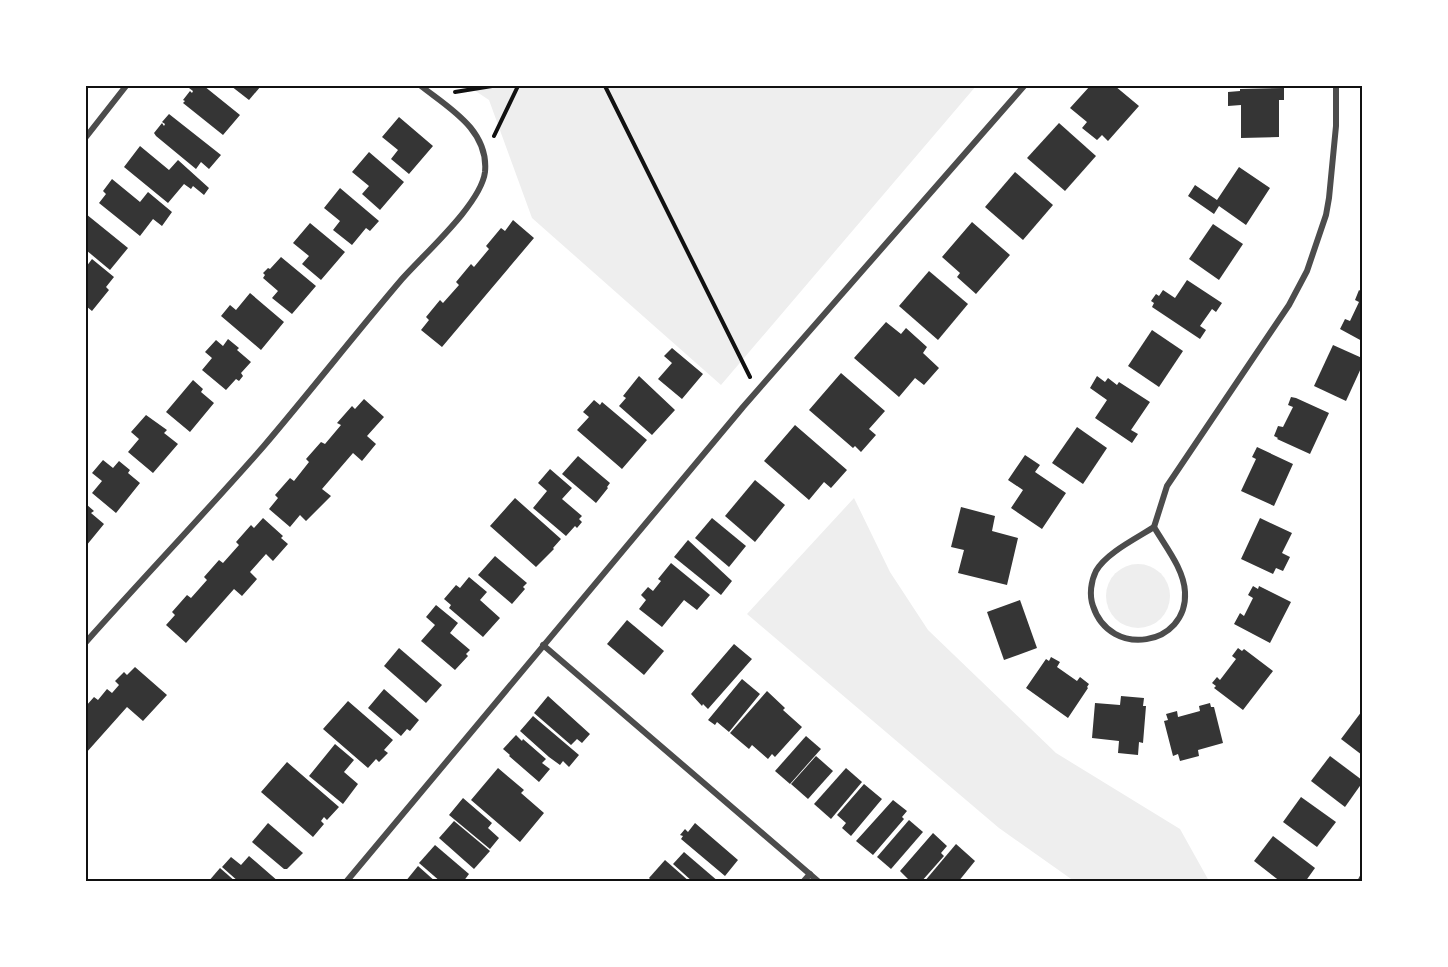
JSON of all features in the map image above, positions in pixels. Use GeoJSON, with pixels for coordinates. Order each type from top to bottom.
{"type":"FeatureCollection","features":[{"type":"Feature","properties":{"kind":"street"},"geometry":{"type":"LineString","coordinates":[[86,137],[126,86]]}},
{"type":"Feature","properties":{"kind":"street"},"geometry":{"type":"LineString","coordinates":[[86,642],[263,446],[474,197],[484,174],[483,152],[478,137],[469,125],[421,86]]}},
{"type":"Feature","properties":{"kind":"street"},"geometry":{"type":"LineString","coordinates":[[346,882],[757,391],[1024,86]]}},
{"type":"Feature","properties":{"kind":"street"},"geometry":{"type":"LineString","coordinates":[[1154,527],[1183,578],[1186,593],[1183,609],[1175,623],[1164,633],[1149,639],[1134,641],[1119,637],[1105,628],[1096,616],[1091,601],[1091,586],[1096,571],[1106,559],[1154,527],[1167,486],[1289,305],[1307,271],[1329,198],[1336,126],[1336,86]]}},
{"type":"Feature","properties":{"kind":"street"},"geometry":{"type":"LineString","coordinates":[[543,645],[819,882]]}},
{"type":"Feature","properties":{"kind":"street"},"geometry":{"type":"LineString","coordinates":[[803,882],[810,874]]}},
{"type":"Feature","properties":{"kind":"path"},"geometry":{"type":"LineString","coordinates":[[455,92],[492,86]]}},
{"type":"Feature","properties":{"kind":"path"},"geometry":{"type":"LineString","coordinates":[[483,152],[497,131],[518,86]]}},
{"type":"Feature","properties":{"kind":"path"},"geometry":{"type":"LineString","coordinates":[[604,86],[757,391]]}},
{"type":"Feature","properties":{"kind":"shaded area"},"geometry":{"type":"Polygon","coordinates":[[[468,86],[976,86],[721,385],[532,218],[489,100],[468,86]]]}},
{"type":"Feature","properties":{"kind":"shaded area"},"geometry":{"type":"Polygon","coordinates":[[[854,498],[890,572],[928,630],[1056,753],[1180,829],[1209,881],[1074,881],[999,828],[747,614],[854,498]]]}},
{"type":"Feature","properties":{"kind":"shaded area"},"geometry":{"type":"Polygon","coordinates":[[[1138,564],[1156,570],[1164,578],[1170,596],[1164,614],[1156,622],[1138,628],[1120,622],[1112,614],[1106,596],[1112,578],[1120,570],[1138,564]]]}},
{"type":"Feature","properties":{"kind":"building"},"geometry":{"type":"Polygon","coordinates":[[[204,86],[240,115],[223,135],[183,103],[190,91],[192,93],[193,91],[189,88],[204,86]]]}},
{"type":"Feature","properties":{"kind":"building"},"geometry":{"type":"Polygon","coordinates":[[[231,86],[261,86],[249,100],[231,86]]]}},
{"type":"Feature","properties":{"kind":"building"},"geometry":{"type":"Polygon","coordinates":[[[1090,86],[1115,86],[1139,106],[1108,141],[1102,135],[1097,140],[1082,128],[1087,122],[1070,108],[1090,86]]]}},
{"type":"Feature","properties":{"kind":"building"},"geometry":{"type":"Polygon","coordinates":[[[1284,88],[1284,100],[1279,100],[1279,137],[1241,138],[1241,105],[1228,106],[1228,92],[1240,91],[1240,89],[1284,88]]]}},
{"type":"Feature","properties":{"kind":"building"},"geometry":{"type":"Polygon","coordinates":[[[169,114],[221,155],[209,169],[201,162],[196,169],[156,136],[154,133],[162,123],[164,126],[162,122],[169,114]]]}},
{"type":"Feature","properties":{"kind":"building"},"geometry":{"type":"Polygon","coordinates":[[[399,117],[433,146],[409,174],[391,159],[398,150],[382,137],[399,117]]]}},
{"type":"Feature","properties":{"kind":"building"},"geometry":{"type":"Polygon","coordinates":[[[1059,123],[1096,156],[1065,191],[1027,158],[1059,123]]]}},
{"type":"Feature","properties":{"kind":"building"},"geometry":{"type":"Polygon","coordinates":[[[140,146],[169,170],[178,160],[209,188],[204,195],[193,186],[191,189],[184,184],[168,203],[124,167],[140,146]]]}},
{"type":"Feature","properties":{"kind":"building"},"geometry":{"type":"Polygon","coordinates":[[[369,152],[404,182],[380,210],[362,194],[369,186],[352,172],[369,152]]]}},
{"type":"Feature","properties":{"kind":"building"},"geometry":{"type":"Polygon","coordinates":[[[1239,167],[1270,188],[1246,225],[1219,206],[1214,214],[1188,196],[1195,185],[1217,200],[1239,167]]]}},
{"type":"Feature","properties":{"kind":"building"},"geometry":{"type":"Polygon","coordinates":[[[1015,172],[1053,205],[1023,240],[985,207],[1015,172]]]}},
{"type":"Feature","properties":{"kind":"building"},"geometry":{"type":"Polygon","coordinates":[[[112,179],[140,202],[148,192],[172,212],[162,226],[153,219],[140,236],[99,203],[106,194],[103,191],[112,179]]]}},
{"type":"Feature","properties":{"kind":"building"},"geometry":{"type":"Polygon","coordinates":[[[340,188],[379,221],[370,231],[366,228],[352,245],[333,230],[340,221],[324,208],[340,188]]]}},
{"type":"Feature","properties":{"kind":"building"},"geometry":{"type":"Polygon","coordinates":[[[86,214],[128,248],[110,270],[86,250],[86,214]]]}},
{"type":"Feature","properties":{"kind":"building"},"geometry":{"type":"Polygon","coordinates":[[[513,220],[534,238],[442,347],[421,330],[429,320],[426,317],[440,300],[443,303],[459,285],[456,282],[471,264],[474,267],[489,249],[486,246],[501,228],[505,231],[513,220]]]}},
{"type":"Feature","properties":{"kind":"building"},"geometry":{"type":"Polygon","coordinates":[[[972,222],[1010,255],[976,294],[957,277],[960,273],[942,257],[972,222]]]}},
{"type":"Feature","properties":{"kind":"building"},"geometry":{"type":"Polygon","coordinates":[[[310,223],[345,252],[321,280],[302,264],[309,256],[293,243],[310,223]]]}},
{"type":"Feature","properties":{"kind":"building"},"geometry":{"type":"Polygon","coordinates":[[[1213,224],[1243,244],[1219,280],[1189,259],[1213,224]]]}},
{"type":"Feature","properties":{"kind":"building"},"geometry":{"type":"Polygon","coordinates":[[[281,257],[316,286],[292,314],[272,298],[278,291],[263,278],[265,275],[263,273],[281,257]]]}},
{"type":"Feature","properties":{"kind":"building"},"geometry":{"type":"Polygon","coordinates":[[[92,259],[114,277],[106,287],[109,290],[92,311],[86,306],[86,267],[92,259]]]}},
{"type":"Feature","properties":{"kind":"building"},"geometry":{"type":"Polygon","coordinates":[[[929,271],[968,304],[938,340],[899,306],[929,271]]]}},
{"type":"Feature","properties":{"kind":"building"},"geometry":{"type":"Polygon","coordinates":[[[1187,280],[1222,303],[1216,312],[1212,309],[1200,326],[1206,330],[1200,339],[1152,307],[1154,303],[1151,301],[1156,294],[1159,296],[1163,290],[1175,298],[1187,280]]]}},
{"type":"Feature","properties":{"kind":"building"},"geometry":{"type":"Polygon","coordinates":[[[1359,290],[1362,292],[1362,341],[1340,329],[1345,319],[1350,321],[1359,302],[1355,300],[1359,290]]]}},
{"type":"Feature","properties":{"kind":"building"},"geometry":{"type":"Polygon","coordinates":[[[250,293],[284,322],[261,350],[221,316],[230,305],[236,310],[250,293]]]}},
{"type":"Feature","properties":{"kind":"building"},"geometry":{"type":"Polygon","coordinates":[[[886,322],[901,334],[906,328],[927,347],[923,353],[939,368],[924,385],[915,378],[899,397],[854,358],[886,322]]]}},
{"type":"Feature","properties":{"kind":"building"},"geometry":{"type":"Polygon","coordinates":[[[1152,330],[1183,351],[1159,387],[1128,366],[1152,330]]]}},
{"type":"Feature","properties":{"kind":"building"},"geometry":{"type":"Polygon","coordinates":[[[228,339],[251,362],[241,373],[243,376],[239,381],[236,379],[226,390],[202,370],[212,358],[205,352],[216,340],[223,346],[228,339]]]}},
{"type":"Feature","properties":{"kind":"building"},"geometry":{"type":"Polygon","coordinates":[[[1333,345],[1362,358],[1362,366],[1346,401],[1314,386],[1333,345]]]}},
{"type":"Feature","properties":{"kind":"building"},"geometry":{"type":"Polygon","coordinates":[[[672,348],[703,374],[682,399],[658,379],[672,363],[664,356],[672,348]]]}},
{"type":"Feature","properties":{"kind":"building"},"geometry":{"type":"Polygon","coordinates":[[[841,373],[885,411],[869,429],[876,435],[861,452],[855,446],[853,448],[809,410],[841,373]]]}},
{"type":"Feature","properties":{"kind":"building"},"geometry":{"type":"Polygon","coordinates":[[[639,376],[675,410],[652,435],[619,406],[626,398],[623,396],[639,376]]]}},
{"type":"Feature","properties":{"kind":"building"},"geometry":{"type":"Polygon","coordinates":[[[1097,376],[1105,382],[1108,378],[1117,385],[1119,382],[1150,402],[1131,430],[1138,434],[1132,443],[1095,418],[1107,400],[1090,388],[1097,376]]]}},
{"type":"Feature","properties":{"kind":"building"},"geometry":{"type":"Polygon","coordinates":[[[193,380],[203,389],[201,392],[214,403],[190,432],[166,412],[193,380]]]}},
{"type":"Feature","properties":{"kind":"building"},"geometry":{"type":"Polygon","coordinates":[[[1291,397],[1329,413],[1310,454],[1274,436],[1278,426],[1283,427],[1293,407],[1288,405],[1291,397]]]}},
{"type":"Feature","properties":{"kind":"building"},"geometry":{"type":"Polygon","coordinates":[[[364,399],[384,417],[367,436],[376,444],[362,461],[353,453],[322,489],[331,496],[306,521],[300,515],[290,527],[269,509],[278,498],[275,495],[290,478],[294,481],[309,462],[306,459],[321,442],[325,444],[341,425],[337,423],[352,406],[355,409],[364,399]]]}},
{"type":"Feature","properties":{"kind":"building"},"geometry":{"type":"Polygon","coordinates":[[[594,400],[600,405],[602,402],[647,440],[622,469],[577,430],[589,417],[583,412],[594,400]]]}},
{"type":"Feature","properties":{"kind":"building"},"geometry":{"type":"Polygon","coordinates":[[[146,415],[167,430],[164,433],[178,444],[153,473],[128,452],[139,439],[131,432],[146,415]]]}},
{"type":"Feature","properties":{"kind":"building"},"geometry":{"type":"Polygon","coordinates":[[[795,425],[847,470],[831,488],[824,482],[809,500],[764,461],[795,425]]]}},
{"type":"Feature","properties":{"kind":"building"},"geometry":{"type":"Polygon","coordinates":[[[1077,427],[1107,448],[1083,484],[1052,463],[1077,427]]]}},
{"type":"Feature","properties":{"kind":"building"},"geometry":{"type":"Polygon","coordinates":[[[1257,447],[1293,464],[1274,506],[1241,491],[1256,459],[1252,457],[1257,447]]]}},
{"type":"Feature","properties":{"kind":"building"},"geometry":{"type":"Polygon","coordinates":[[[1025,455],[1040,465],[1035,472],[1066,493],[1042,529],[1011,508],[1023,490],[1008,480],[1025,455]]]}},
{"type":"Feature","properties":{"kind":"building"},"geometry":{"type":"Polygon","coordinates":[[[578,456],[610,483],[596,503],[562,474],[578,456]]]}},
{"type":"Feature","properties":{"kind":"building"},"geometry":{"type":"Polygon","coordinates":[[[103,460],[113,468],[119,461],[140,483],[116,513],[92,493],[102,481],[92,473],[103,460]]]}},
{"type":"Feature","properties":{"kind":"building"},"geometry":{"type":"Polygon","coordinates":[[[550,469],[572,488],[562,499],[582,516],[579,519],[582,522],[566,536],[533,508],[547,491],[538,483],[550,469]]]}},
{"type":"Feature","properties":{"kind":"building"},"geometry":{"type":"Polygon","coordinates":[[[755,480],[785,505],[755,542],[725,516],[755,480]]]}},
{"type":"Feature","properties":{"kind":"building"},"geometry":{"type":"Polygon","coordinates":[[[515,498],[561,539],[536,567],[490,526],[515,498]]]}},
{"type":"Feature","properties":{"kind":"building"},"geometry":{"type":"Polygon","coordinates":[[[86,504],[94,511],[91,513],[104,524],[86,546],[86,504]]]}},
{"type":"Feature","properties":{"kind":"building"},"geometry":{"type":"Polygon","coordinates":[[[961,507],[995,516],[992,531],[1018,538],[1007,585],[958,573],[964,550],[951,547],[961,507]]]}},
{"type":"Feature","properties":{"kind":"building"},"geometry":{"type":"Polygon","coordinates":[[[263,518],[283,536],[281,538],[288,544],[273,561],[266,554],[250,572],[257,579],[242,596],[234,589],[186,643],[166,625],[175,615],[172,612],[187,595],[191,598],[207,580],[204,577],[219,560],[223,563],[239,545],[236,542],[251,525],[254,528],[263,518]]]}},
{"type":"Feature","properties":{"kind":"building"},"geometry":{"type":"Polygon","coordinates":[[[712,518],[746,546],[729,567],[695,538],[712,518]]]}},
{"type":"Feature","properties":{"kind":"building"},"geometry":{"type":"Polygon","coordinates":[[[1260,518],[1292,533],[1282,553],[1290,557],[1283,571],[1276,568],[1273,574],[1241,559],[1260,518]]]}},
{"type":"Feature","properties":{"kind":"building"},"geometry":{"type":"Polygon","coordinates":[[[688,540],[732,581],[721,595],[674,557],[688,540]]]}},
{"type":"Feature","properties":{"kind":"building"},"geometry":{"type":"Polygon","coordinates":[[[495,556],[527,583],[523,587],[525,589],[512,604],[478,575],[495,556]]]}},
{"type":"Feature","properties":{"kind":"building"},"geometry":{"type":"Polygon","coordinates":[[[671,563],[710,595],[697,610],[684,600],[662,627],[639,609],[646,600],[641,595],[648,587],[653,591],[661,581],[658,579],[671,563]]]}},
{"type":"Feature","properties":{"kind":"building"},"geometry":{"type":"Polygon","coordinates":[[[469,577],[487,592],[480,600],[500,618],[483,637],[449,608],[451,605],[444,599],[456,585],[460,588],[469,577]]]}},
{"type":"Feature","properties":{"kind":"building"},"geometry":{"type":"Polygon","coordinates":[[[1253,586],[1258,589],[1259,586],[1291,602],[1270,643],[1234,624],[1240,613],[1244,616],[1253,598],[1248,595],[1253,586]]]}},
{"type":"Feature","properties":{"kind":"building"},"geometry":{"type":"Polygon","coordinates":[[[1020,600],[1037,648],[1004,660],[987,612],[1020,600]]]}},
{"type":"Feature","properties":{"kind":"building"},"geometry":{"type":"Polygon","coordinates":[[[436,605],[458,623],[450,633],[470,650],[466,654],[468,656],[455,670],[421,641],[435,625],[426,617],[436,605]]]}},
{"type":"Feature","properties":{"kind":"building"},"geometry":{"type":"Polygon","coordinates":[[[627,620],[664,651],[644,675],[607,644],[627,620]]]}},
{"type":"Feature","properties":{"kind":"building"},"geometry":{"type":"Polygon","coordinates":[[[734,644],[752,659],[708,709],[691,694],[734,644]]]}},
{"type":"Feature","properties":{"kind":"building"},"geometry":{"type":"Polygon","coordinates":[[[399,648],[442,685],[426,703],[384,666],[399,648]]]}},
{"type":"Feature","properties":{"kind":"building"},"geometry":{"type":"Polygon","coordinates":[[[1238,648],[1242,651],[1244,649],[1273,671],[1243,710],[1214,688],[1216,686],[1212,683],[1217,677],[1220,680],[1236,659],[1232,656],[1238,648]]]}},
{"type":"Feature","properties":{"kind":"building"},"geometry":{"type":"Polygon","coordinates":[[[1051,657],[1060,662],[1057,667],[1077,681],[1080,677],[1089,684],[1068,718],[1026,688],[1046,659],[1049,661],[1051,657]]]}},
{"type":"Feature","properties":{"kind":"building"},"geometry":{"type":"Polygon","coordinates":[[[135,667],[167,695],[143,721],[127,707],[86,753],[86,706],[94,697],[98,700],[107,689],[112,693],[119,685],[115,681],[124,672],[127,675],[135,667]]]}},
{"type":"Feature","properties":{"kind":"building"},"geometry":{"type":"Polygon","coordinates":[[[742,679],[760,694],[729,732],[717,722],[715,725],[708,720],[742,679]]]}},
{"type":"Feature","properties":{"kind":"building"},"geometry":{"type":"Polygon","coordinates":[[[384,689],[419,720],[410,731],[407,729],[401,736],[368,708],[384,689]]]}},
{"type":"Feature","properties":{"kind":"building"},"geometry":{"type":"Polygon","coordinates":[[[767,691],[802,727],[775,757],[772,754],[768,759],[752,745],[749,749],[730,733],[767,691]]]}},
{"type":"Feature","properties":{"kind":"building"},"geometry":{"type":"Polygon","coordinates":[[[548,696],[590,734],[582,743],[577,739],[571,745],[534,713],[548,696]]]}},
{"type":"Feature","properties":{"kind":"building"},"geometry":{"type":"Polygon","coordinates":[[[1121,696],[1144,698],[1143,706],[1146,706],[1143,743],[1139,742],[1138,755],[1118,753],[1119,741],[1092,738],[1095,703],[1120,705],[1121,696]]]}},
{"type":"Feature","properties":{"kind":"building"},"geometry":{"type":"Polygon","coordinates":[[[348,701],[393,740],[384,750],[388,753],[379,762],[376,759],[368,768],[323,729],[348,701]]]}},
{"type":"Feature","properties":{"kind":"building"},"geometry":{"type":"Polygon","coordinates":[[[1210,703],[1211,707],[1214,707],[1223,743],[1198,750],[1199,756],[1180,761],[1178,754],[1173,756],[1164,721],[1168,720],[1166,714],[1177,711],[1178,717],[1200,711],[1199,706],[1210,703]]]}},
{"type":"Feature","properties":{"kind":"building"},"geometry":{"type":"Polygon","coordinates":[[[1362,711],[1362,755],[1341,739],[1362,711]]]}},
{"type":"Feature","properties":{"kind":"building"},"geometry":{"type":"Polygon","coordinates":[[[533,716],[579,755],[569,767],[563,761],[560,765],[549,757],[520,731],[533,716]]]}},
{"type":"Feature","properties":{"kind":"building"},"geometry":{"type":"Polygon","coordinates":[[[516,735],[546,759],[542,763],[550,769],[539,782],[503,749],[516,735]]]}},
{"type":"Feature","properties":{"kind":"building"},"geometry":{"type":"Polygon","coordinates":[[[806,736],[821,749],[790,784],[775,771],[806,736]]]}},
{"type":"Feature","properties":{"kind":"building"},"geometry":{"type":"Polygon","coordinates":[[[335,744],[354,760],[344,772],[358,784],[343,804],[309,776],[335,744]]]}},
{"type":"Feature","properties":{"kind":"building"},"geometry":{"type":"Polygon","coordinates":[[[816,756],[833,771],[808,799],[791,784],[816,756]]]}},
{"type":"Feature","properties":{"kind":"building"},"geometry":{"type":"Polygon","coordinates":[[[1330,756],[1362,780],[1345,807],[1311,781],[1330,756]]]}},
{"type":"Feature","properties":{"kind":"building"},"geometry":{"type":"Polygon","coordinates":[[[287,762],[339,807],[327,820],[324,817],[321,821],[324,824],[313,837],[261,792],[287,762]]]}},
{"type":"Feature","properties":{"kind":"building"},"geometry":{"type":"Polygon","coordinates":[[[498,768],[524,790],[521,793],[544,813],[520,842],[471,800],[498,768]]]}},
{"type":"Feature","properties":{"kind":"building"},"geometry":{"type":"Polygon","coordinates":[[[846,768],[862,782],[831,819],[814,804],[846,768]]]}},
{"type":"Feature","properties":{"kind":"building"},"geometry":{"type":"Polygon","coordinates":[[[864,784],[882,799],[851,836],[842,828],[846,823],[837,815],[864,784]]]}},
{"type":"Feature","properties":{"kind":"building"},"geometry":{"type":"Polygon","coordinates":[[[1301,797],[1336,822],[1317,847],[1283,822],[1301,797]]]}},
{"type":"Feature","properties":{"kind":"building"},"geometry":{"type":"Polygon","coordinates":[[[463,798],[492,823],[488,828],[499,838],[490,849],[449,815],[463,798]]]}},
{"type":"Feature","properties":{"kind":"building"},"geometry":{"type":"Polygon","coordinates":[[[893,800],[907,811],[902,817],[904,819],[873,855],[856,841],[893,800]]]}},
{"type":"Feature","properties":{"kind":"building"},"geometry":{"type":"Polygon","coordinates":[[[909,820],[923,832],[891,869],[877,857],[909,820]]]}},
{"type":"Feature","properties":{"kind":"building"},"geometry":{"type":"Polygon","coordinates":[[[454,821],[490,851],[474,869],[439,838],[454,821]]]}},
{"type":"Feature","properties":{"kind":"building"},"geometry":{"type":"Polygon","coordinates":[[[268,823],[303,853],[287,869],[284,869],[252,842],[268,823]]]}},
{"type":"Feature","properties":{"kind":"building"},"geometry":{"type":"Polygon","coordinates":[[[695,823],[738,860],[725,876],[681,839],[683,836],[680,835],[685,829],[688,832],[695,823]]]}},
{"type":"Feature","properties":{"kind":"building"},"geometry":{"type":"Polygon","coordinates":[[[933,833],[947,846],[941,853],[944,856],[921,882],[911,882],[900,871],[933,833]]]}},
{"type":"Feature","properties":{"kind":"building"},"geometry":{"type":"Polygon","coordinates":[[[1273,836],[1315,868],[1305,882],[1281,882],[1254,861],[1273,836]]]}},
{"type":"Feature","properties":{"kind":"building"},"geometry":{"type":"Polygon","coordinates":[[[956,844],[975,861],[958,882],[924,882],[956,844]]]}},
{"type":"Feature","properties":{"kind":"building"},"geometry":{"type":"Polygon","coordinates":[[[435,845],[469,874],[463,882],[441,882],[419,863],[435,845]]]}},
{"type":"Feature","properties":{"kind":"building"},"geometry":{"type":"Polygon","coordinates":[[[684,852],[719,882],[693,882],[673,864],[684,852]]]}},
{"type":"Feature","properties":{"kind":"building"},"geometry":{"type":"Polygon","coordinates":[[[249,856],[279,882],[239,882],[222,867],[231,857],[241,865],[249,856]]]}},
{"type":"Feature","properties":{"kind":"building"},"geometry":{"type":"Polygon","coordinates":[[[665,860],[690,882],[653,882],[649,878],[665,860]]]}},
{"type":"Feature","properties":{"kind":"building"},"geometry":{"type":"Polygon","coordinates":[[[418,866],[436,882],[405,882],[418,866]]]}},
{"type":"Feature","properties":{"kind":"building"},"geometry":{"type":"Polygon","coordinates":[[[220,868],[236,882],[208,882],[220,868]]]}}]}
